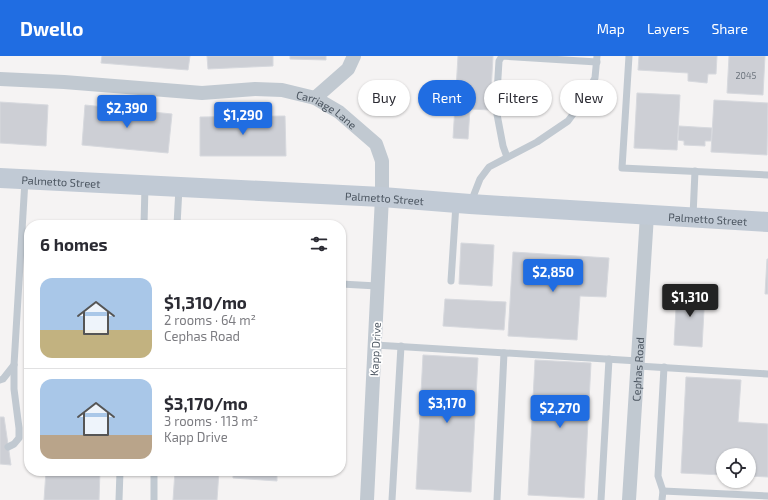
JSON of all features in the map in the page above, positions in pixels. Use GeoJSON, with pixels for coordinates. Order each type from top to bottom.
{"type":"FeatureCollection","features":[{"type":"Feature","properties":{"kind":"street"},"geometry":{"type":"LineString","coordinates":[[315,98],[348,69],[354,56]]}},
{"type":"Feature","properties":{"kind":"street","name":"Carriage Lane"},"geometry":{"type":"LineString","coordinates":[[0,79],[64,82],[202,93],[255,89],[282,90],[315,98],[339,112],[376,144],[382,162],[382,197]]}},
{"type":"Feature","properties":{"kind":"street","name":"Palmetto Street"},"geometry":{"type":"LineString","coordinates":[[0,178],[382,197],[646,216],[768,222]]}},
{"type":"Feature","properties":{"kind":"street","name":"Kapp Drive"},"geometry":{"type":"LineString","coordinates":[[368,500],[382,197]]}},
{"type":"Feature","properties":{"kind":"street","name":"Cephas Road"},"geometry":{"type":"LineString","coordinates":[[630,500],[646,216]]}},
{"type":"Feature","properties":{"kind":"lane"},"geometry":{"type":"LineString","coordinates":[[451,281],[463,204],[489,168],[537,142],[568,121],[582,102],[595,78],[597,59],[502,56],[499,61],[496,109],[503,146],[507,157]]}},
{"type":"Feature","properties":{"kind":"lane"},"geometry":{"type":"LineString","coordinates":[[629,56],[622,168],[768,175]]}},
{"type":"Feature","properties":{"kind":"lane"},"geometry":{"type":"LineString","coordinates":[[693,218],[695,171]]}},
{"type":"Feature","properties":{"kind":"lane"},"geometry":{"type":"LineString","coordinates":[[8,447],[14,444],[19,438],[14,388],[14,365],[25,180]]}},
{"type":"Feature","properties":{"kind":"lane"},"geometry":{"type":"LineString","coordinates":[[144,220],[145,186]]}},
{"type":"Feature","properties":{"kind":"lane"},"geometry":{"type":"LineString","coordinates":[[177,220],[179,188]]}},
{"type":"Feature","properties":{"kind":"lane"},"geometry":{"type":"LineString","coordinates":[[346,284],[378,286]]}},
{"type":"Feature","properties":{"kind":"lane"},"geometry":{"type":"LineString","coordinates":[[375,345],[609,359],[664,367],[768,374]]}},
{"type":"Feature","properties":{"kind":"lane"},"geometry":{"type":"LineString","coordinates":[[392,500],[401,346]]}},
{"type":"Feature","properties":{"kind":"lane"},"geometry":{"type":"LineString","coordinates":[[497,500],[504,353]]}},
{"type":"Feature","properties":{"kind":"lane"},"geometry":{"type":"LineString","coordinates":[[601,500],[609,359]]}},
{"type":"Feature","properties":{"kind":"lane"},"geometry":{"type":"LineString","coordinates":[[0,380],[3,379],[14,365]]}},
{"type":"Feature","properties":{"kind":"lane"},"geometry":{"type":"LineString","coordinates":[[662,500],[663,492],[658,476],[664,367]]}},
{"type":"Feature","properties":{"kind":"lane"},"geometry":{"type":"LineString","coordinates":[[118,500],[120,476]]}},
{"type":"Feature","properties":{"kind":"lane"},"geometry":{"type":"LineString","coordinates":[[154,476],[154,500]]}},
{"type":"Feature","properties":{"kind":"lane"},"geometry":{"type":"LineString","coordinates":[[663,492],[768,496]]}},
{"type":"Feature","properties":{"kind":"building"},"geometry":{"type":"Polygon","coordinates":[[[102,56],[190,56],[188,70],[101,63],[102,56]]]}},
{"type":"Feature","properties":{"kind":"building"},"geometry":{"type":"Polygon","coordinates":[[[207,56],[273,56],[273,66],[208,69],[207,56]]]}},
{"type":"Feature","properties":{"kind":"building"},"geometry":{"type":"Polygon","coordinates":[[[290,56],[326,56],[326,60],[290,59],[290,56]]]}},
{"type":"Feature","properties":{"kind":"building"},"geometry":{"type":"Polygon","coordinates":[[[458,56],[493,56],[492,80],[484,80],[484,110],[476,109],[476,80],[457,80],[458,56]]]}},
{"type":"Feature","properties":{"kind":"building"},"geometry":{"type":"Polygon","coordinates":[[[639,56],[717,56],[716,74],[708,74],[707,83],[688,81],[688,73],[638,70],[639,56]]]}},
{"type":"Feature","properties":{"kind":"building"},"geometry":{"type":"Polygon","coordinates":[[[729,56],[765,56],[763,95],[727,93],[729,56]]]}},
{"type":"Feature","properties":{"kind":"building"},"geometry":{"type":"Polygon","coordinates":[[[637,93],[680,95],[677,150],[634,148],[637,93]]]}},
{"type":"Feature","properties":{"kind":"building"},"geometry":{"type":"Polygon","coordinates":[[[714,100],[768,103],[767,155],[711,152],[714,100]]]}},
{"type":"Feature","properties":{"kind":"building"},"geometry":{"type":"Polygon","coordinates":[[[0,102],[48,105],[46,146],[0,143],[0,102]]]}},
{"type":"Feature","properties":{"kind":"building"},"geometry":{"type":"Polygon","coordinates":[[[85,105],[172,114],[168,153],[82,145],[85,105]]]}},
{"type":"Feature","properties":{"kind":"building"},"geometry":{"type":"Polygon","coordinates":[[[285,116],[286,156],[200,156],[200,117],[285,116]]]}},
{"type":"Feature","properties":{"kind":"building"},"geometry":{"type":"Polygon","coordinates":[[[454,116],[470,116],[468,139],[453,138],[454,116]]]}},
{"type":"Feature","properties":{"kind":"building"},"geometry":{"type":"Polygon","coordinates":[[[679,126],[712,128],[711,141],[705,141],[705,146],[684,145],[684,141],[678,140],[679,126]]]}},
{"type":"Feature","properties":{"kind":"building"},"geometry":{"type":"Polygon","coordinates":[[[461,243],[494,245],[492,286],[459,284],[461,243]]]}},
{"type":"Feature","properties":{"kind":"building"},"geometry":{"type":"Polygon","coordinates":[[[513,252],[609,258],[606,297],[580,296],[577,340],[508,336],[513,252]]]}},
{"type":"Feature","properties":{"kind":"building"},"geometry":{"type":"Polygon","coordinates":[[[767,259],[768,294],[765,294],[767,259]]]}},
{"type":"Feature","properties":{"kind":"building"},"geometry":{"type":"Polygon","coordinates":[[[677,290],[705,292],[702,347],[674,345],[677,290]]]}},
{"type":"Feature","properties":{"kind":"building"},"geometry":{"type":"Polygon","coordinates":[[[445,299],[506,302],[504,330],[443,326],[445,299]]]}},
{"type":"Feature","properties":{"kind":"building"},"geometry":{"type":"Polygon","coordinates":[[[423,355],[478,358],[471,492],[416,489],[423,355]]]}},
{"type":"Feature","properties":{"kind":"building"},"geometry":{"type":"Polygon","coordinates":[[[535,360],[591,363],[584,498],[528,495],[535,360]]]}},
{"type":"Feature","properties":{"kind":"building"},"geometry":{"type":"Polygon","coordinates":[[[686,377],[741,380],[738,422],[768,424],[768,477],[756,476],[756,448],[716,448],[716,475],[681,473],[686,377]]]}},
{"type":"Feature","properties":{"kind":"building"},"geometry":{"type":"Polygon","coordinates":[[[0,417],[4,417],[11,465],[0,464],[0,417]]]}},
{"type":"Feature","properties":{"kind":"building"},"geometry":{"type":"Polygon","coordinates":[[[46,476],[100,476],[99,500],[44,500],[46,476]]]}},
{"type":"Feature","properties":{"kind":"building"},"geometry":{"type":"Polygon","coordinates":[[[175,476],[219,476],[217,500],[173,500],[175,476]]]}},
{"type":"Feature","properties":{"kind":"building"},"geometry":{"type":"Polygon","coordinates":[[[233,476],[277,476],[277,481],[233,478],[233,476]]]}}]}
